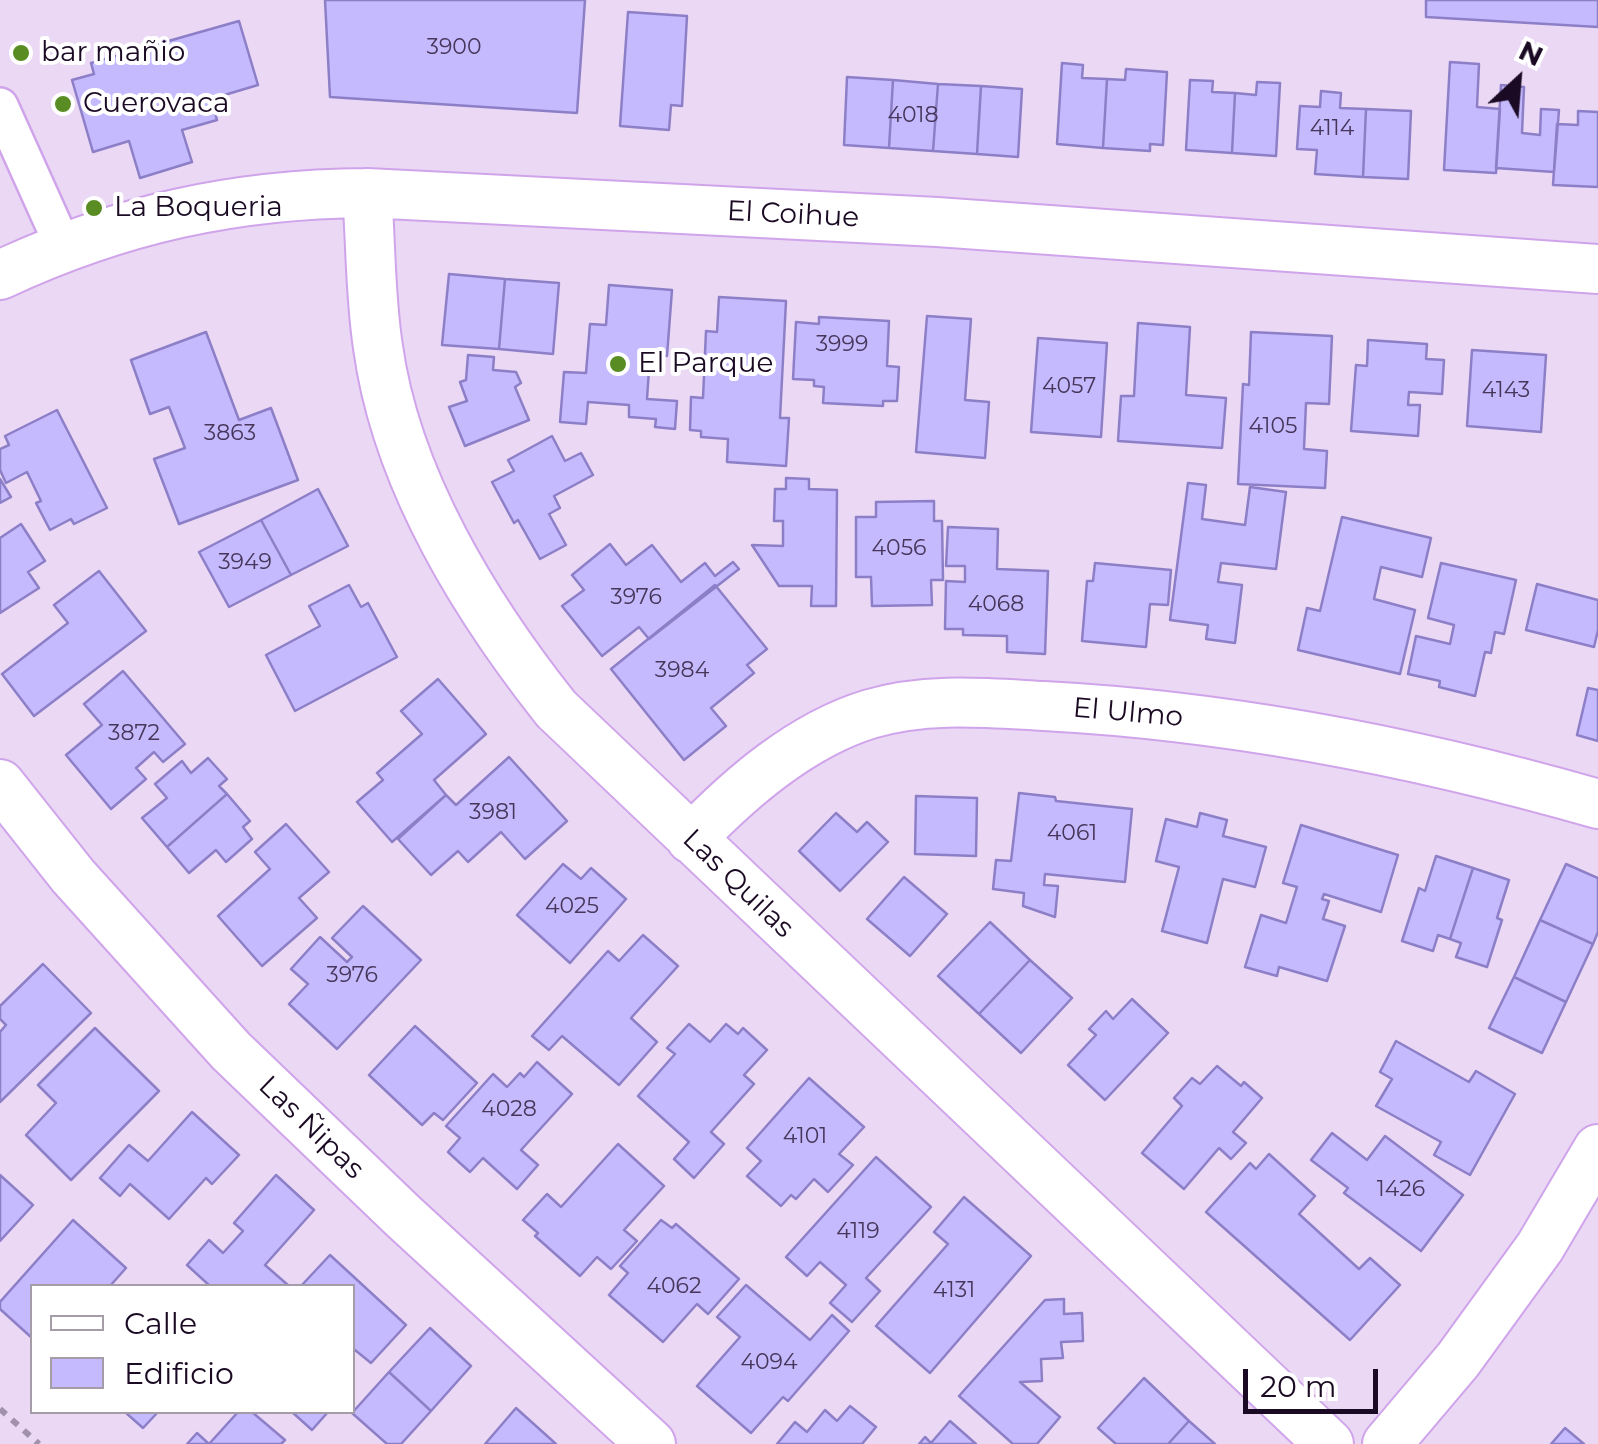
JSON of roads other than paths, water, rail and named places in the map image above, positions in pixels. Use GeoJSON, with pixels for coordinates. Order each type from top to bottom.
{"type":"FeatureCollection","features":[{"type":"Feature","properties":{"kind":"street"},"geometry":{"type":"LineString","coordinates":[[0,106],[63,246]]}},
{"type":"Feature","properties":{"kind":"street","name":"El Coihue"},"geometry":{"type":"LineString","coordinates":[[0,275],[63,246],[161,218],[251,199],[308,193],[937,222],[1598,268]]}},
{"type":"Feature","properties":{"kind":"street","name":"Las Quilas"},"geometry":{"type":"LineString","coordinates":[[366,193],[378,348],[403,448],[473,591],[514,656],[556,709],[1329,1444]]}},
{"type":"Feature","properties":{"kind":"street","name":"El Ulmo"},"geometry":{"type":"LineString","coordinates":[[691,839],[751,782],[816,738],[869,714],[927,702],[1146,712],[1393,752],[1598,804]]}},
{"type":"Feature","properties":{"kind":"street","name":"Las Ñipas"},"geometry":{"type":"LineString","coordinates":[[0,784],[73,876],[231,1051],[404,1217],[651,1444]]}},
{"type":"Feature","properties":{"kind":"street"},"geometry":{"type":"LineString","coordinates":[[1387,1444],[1458,1360],[1540,1247],[1598,1148]]}},
{"type":"Feature","properties":{"kind":"place","name":"bar mañio"},"geometry":{"type":"Point","coordinates":[21,53]}},
{"type":"Feature","properties":{"kind":"place","name":"Cuerovaca"},"geometry":{"type":"Point","coordinates":[63,104]}},
{"type":"Feature","properties":{"kind":"place","name":"La Boqueria"},"geometry":{"type":"Point","coordinates":[94,208]}},
{"type":"Feature","properties":{"kind":"place","name":"El Parque"},"geometry":{"type":"Point","coordinates":[618,364]}}]}
